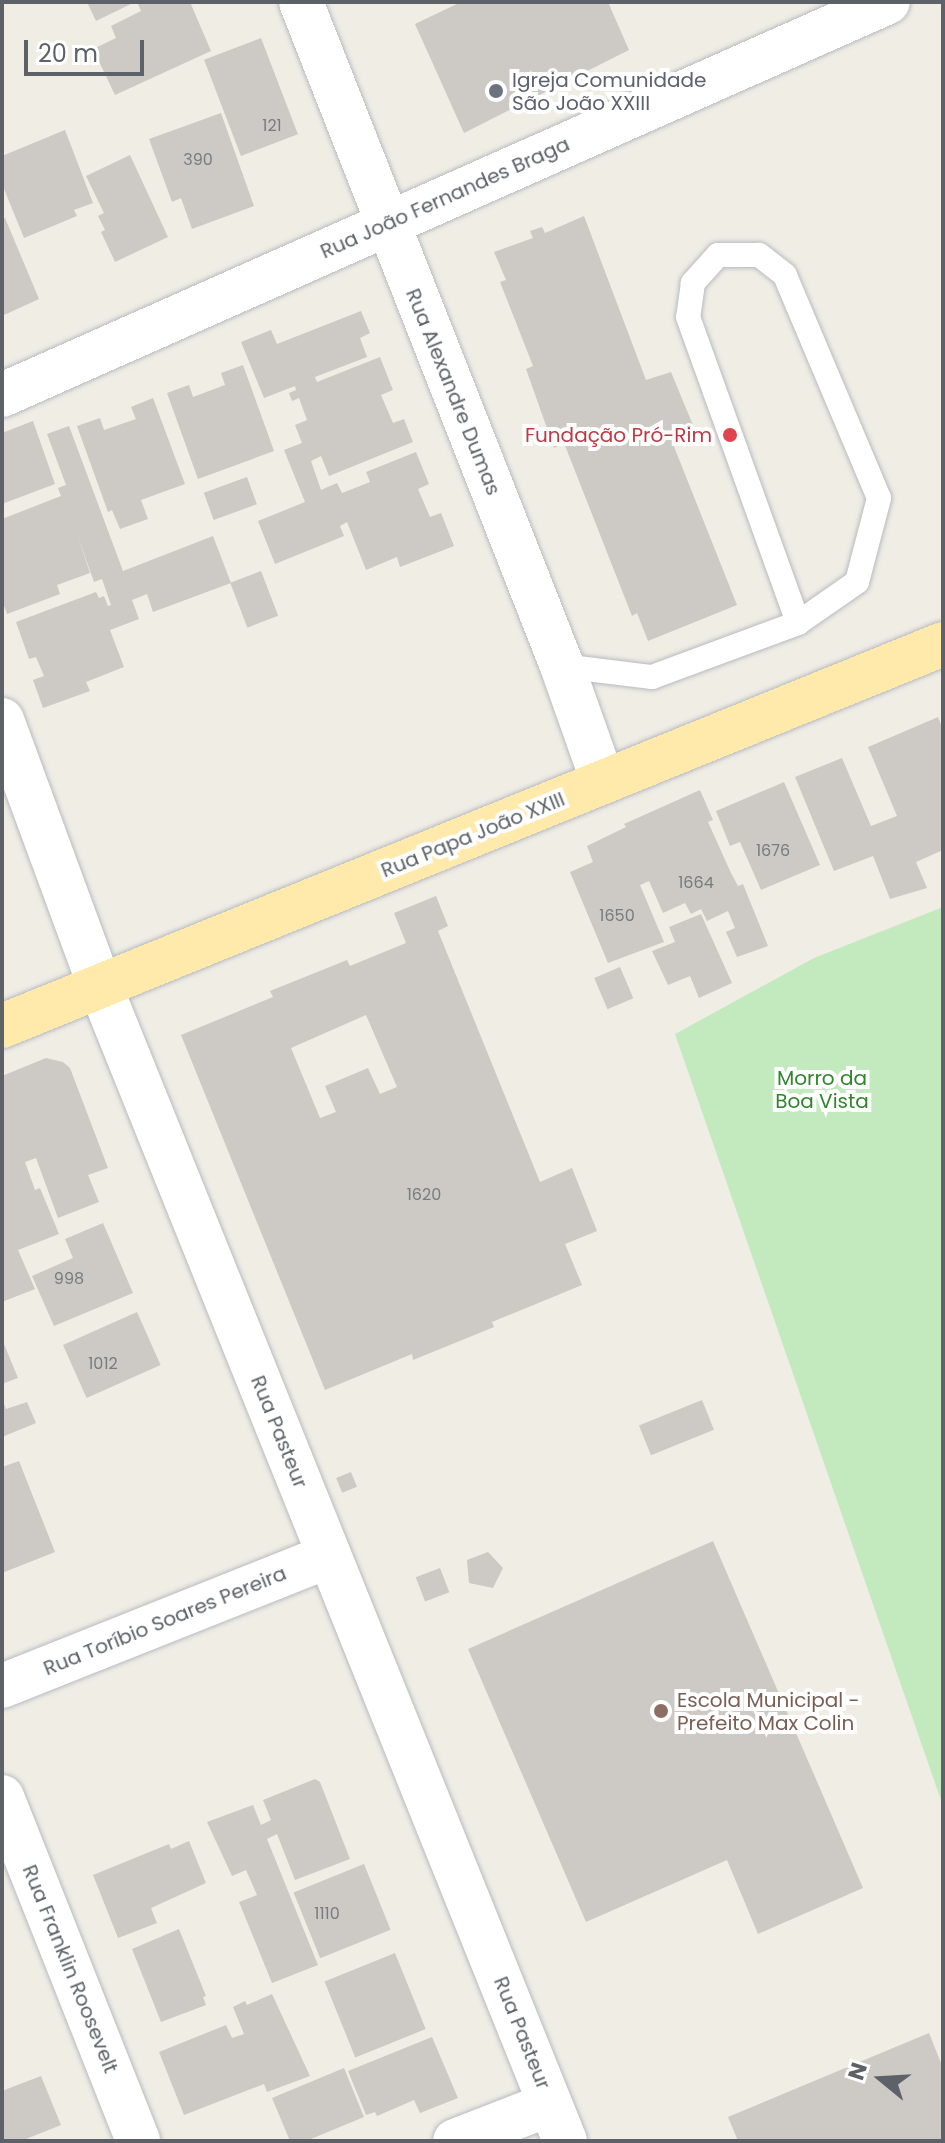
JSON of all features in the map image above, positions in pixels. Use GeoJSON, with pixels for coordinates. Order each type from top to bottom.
{"type":"FeatureCollection","features":[{"type":"Feature","properties":{"kind":"main road","name":"Rua Papa João XXIII"},"geometry":{"type":"LineString","coordinates":[[2,1026],[943,644]]}},
{"type":"Feature","properties":{"kind":"street","name":"Rua Alexandre Dumas"},"geometry":{"type":"LineString","coordinates":[[301,2],[562,666],[603,782]]}},
{"type":"Feature","properties":{"kind":"street","name":"Rua João Fernandes Braga"},"geometry":{"type":"LineString","coordinates":[[2,395],[888,2]]}},
{"type":"Feature","properties":{"kind":"street","name":"Rua Pasteur"},"geometry":{"type":"LineString","coordinates":[[2,720],[100,986],[558,2122]]}},
{"type":"Feature","properties":{"kind":"street","name":"Rua Toríbio Soares Pereira"},"geometry":{"type":"LineString","coordinates":[[2,1686],[329,1556]]}},
{"type":"Feature","properties":{"kind":"street","name":"Rua Franklin Roosevelt"},"geometry":{"type":"LineString","coordinates":[[2,1797],[138,2141]]}},
{"type":"Feature","properties":{"kind":"street"},"geometry":{"type":"LineString","coordinates":[[455,2141],[558,2122]]}},
{"type":"Feature","properties":{"kind":"lane"},"geometry":{"type":"LineString","coordinates":[[562,666],[652,677],[798,623],[857,582],[879,498],[785,275],[759,255],[718,255],[693,283],[688,317],[798,623]]}},
{"type":"Feature","properties":{"kind":"green space","name":"Morro da Boa Vista"},"geometry":{"type":"Polygon","coordinates":[[[943,907],[943,1806],[675,1034],[814,958],[943,907]]]}},
{"type":"Feature","properties":{"kind":"building"},"geometry":{"type":"Polygon","coordinates":[[[87,2],[135,2],[96,21],[87,2]]]}},
{"type":"Feature","properties":{"kind":"building"},"geometry":{"type":"Polygon","coordinates":[[[190,2],[211,51],[115,95],[93,49],[116,38],[111,26],[141,11],[138,4],[190,2]]]}},
{"type":"Feature","properties":{"kind":"building","name":"Igreja Comunidade São João XXIII"},"geometry":{"type":"Polygon","coordinates":[[[461,2],[608,2],[629,50],[464,133],[415,24],[461,2]]]}},
{"type":"Feature","properties":{"kind":"building"},"geometry":{"type":"Polygon","coordinates":[[[261,38],[298,134],[241,156],[204,60],[261,38]]]}},
{"type":"Feature","properties":{"kind":"building"},"geometry":{"type":"Polygon","coordinates":[[[221,113],[254,206],[192,229],[181,198],[172,202],[149,139],[221,113]]]}},
{"type":"Feature","properties":{"kind":"building"},"geometry":{"type":"Polygon","coordinates":[[[65,130],[93,203],[74,210],[77,216],[24,238],[2,184],[2,156],[65,130]]]}},
{"type":"Feature","properties":{"kind":"building"},"geometry":{"type":"Polygon","coordinates":[[[130,155],[168,237],[115,262],[101,232],[105,230],[98,216],[104,213],[86,176],[130,155]]]}},
{"type":"Feature","properties":{"kind":"building"},"geometry":{"type":"Polygon","coordinates":[[[584,216],[646,380],[671,372],[695,430],[671,439],[737,605],[648,641],[637,613],[632,616],[564,443],[554,448],[526,369],[533,366],[500,282],[506,280],[494,252],[533,238],[530,231],[542,227],[545,233],[584,216]]]}},
{"type":"Feature","properties":{"kind":"building"},"geometry":{"type":"Polygon","coordinates":[[[5,218],[39,299],[2,316],[2,219],[5,218]]]}},
{"type":"Feature","properties":{"kind":"building"},"geometry":{"type":"Polygon","coordinates":[[[361,311],[370,333],[360,338],[367,357],[315,377],[317,382],[380,357],[393,390],[381,395],[393,423],[404,419],[413,442],[329,476],[321,456],[311,461],[321,490],[337,483],[342,493],[370,482],[366,472],[416,452],[429,484],[418,489],[430,517],[441,513],[454,546],[400,567],[397,557],[366,570],[347,522],[340,526],[344,536],[275,564],[258,521],[305,502],[284,450],[302,443],[295,425],[307,420],[299,398],[292,401],[289,393],[296,390],[295,386],[264,398],[241,342],[271,330],[277,344],[361,311]]]}},
{"type":"Feature","properties":{"kind":"building"},"geometry":{"type":"Polygon","coordinates":[[[243,365],[274,451],[198,479],[167,393],[189,385],[193,397],[225,385],[221,373],[243,365]]]}},
{"type":"Feature","properties":{"kind":"building"},"geometry":{"type":"Polygon","coordinates":[[[153,398],[185,484],[141,500],[148,519],[120,529],[112,510],[108,512],[77,426],[100,418],[104,430],[136,419],[131,407],[153,398]]]}},
{"type":"Feature","properties":{"kind":"building"},"geometry":{"type":"Polygon","coordinates":[[[33,421],[55,484],[2,504],[2,433],[33,421]]]}},
{"type":"Feature","properties":{"kind":"building"},"geometry":{"type":"Polygon","coordinates":[[[69,426],[123,571],[213,536],[231,583],[153,612],[147,594],[132,600],[139,619],[110,630],[124,667],[86,682],[90,691],[43,708],[33,680],[44,676],[36,657],[29,659],[16,622],[96,592],[99,598],[104,596],[108,606],[111,605],[102,579],[94,582],[77,534],[90,573],[57,585],[60,594],[7,614],[2,600],[2,519],[61,496],[58,488],[66,485],[47,434],[69,426]]]}},
{"type":"Feature","properties":{"kind":"building"},"geometry":{"type":"Polygon","coordinates":[[[247,477],[257,504],[214,520],[204,493],[247,477]]]}},
{"type":"Feature","properties":{"kind":"building"},"geometry":{"type":"Polygon","coordinates":[[[261,571],[278,616],[247,628],[230,583],[261,571]]]}},
{"type":"Feature","properties":{"kind":"building"},"geometry":{"type":"Polygon","coordinates":[[[938,717],[943,730],[943,850],[916,862],[927,888],[890,899],[873,856],[834,871],[795,777],[842,758],[871,826],[897,816],[868,747],[938,717]]]}},
{"type":"Feature","properties":{"kind":"building"},"geometry":{"type":"Polygon","coordinates":[[[784,782],[820,865],[761,890],[740,842],[730,846],[716,811],[784,782]]]}},
{"type":"Feature","properties":{"kind":"building"},"geometry":{"type":"Polygon","coordinates":[[[700,790],[713,820],[708,822],[738,886],[743,884],[768,946],[737,957],[726,932],[735,928],[728,911],[707,921],[701,909],[691,914],[685,903],[663,913],[649,881],[640,885],[664,942],[608,963],[570,872],[593,862],[587,846],[626,827],[624,824],[700,790]]]}},
{"type":"Feature","properties":{"kind":"building"},"geometry":{"type":"Polygon","coordinates":[[[436,896],[448,926],[438,931],[540,1182],[572,1168],[597,1231],[565,1244],[582,1285],[492,1322],[494,1327],[413,1360],[412,1354],[325,1390],[181,1035],[273,997],[270,991],[347,960],[350,966],[406,943],[394,913],[436,896]],[[366,1015],[291,1048],[320,1118],[336,1112],[325,1086],[368,1068],[380,1094],[397,1087],[366,1015]]]}},
{"type":"Feature","properties":{"kind":"building"},"geometry":{"type":"Polygon","coordinates":[[[701,914],[732,983],[699,998],[690,976],[668,985],[652,951],[675,942],[669,927],[701,914]]]}},
{"type":"Feature","properties":{"kind":"building"},"geometry":{"type":"Polygon","coordinates":[[[620,967],[633,998],[608,1009],[594,978],[620,967]]]}},
{"type":"Feature","properties":{"kind":"building"},"geometry":{"type":"Polygon","coordinates":[[[46,1058],[63,1062],[70,1068],[108,1168],[88,1175],[99,1202],[58,1218],[36,1158],[25,1162],[35,1190],[40,1188],[59,1234],[18,1250],[35,1289],[2,1302],[2,1076],[46,1058]]]}},
{"type":"Feature","properties":{"kind":"building"},"geometry":{"type":"Polygon","coordinates":[[[103,1223],[133,1293],[54,1326],[32,1276],[73,1258],[65,1239],[103,1223]]]}},
{"type":"Feature","properties":{"kind":"building"},"geometry":{"type":"Polygon","coordinates":[[[137,1312],[161,1365],[87,1398],[63,1345],[137,1312]]]}},
{"type":"Feature","properties":{"kind":"building"},"geometry":{"type":"Polygon","coordinates":[[[2,1339],[18,1378],[2,1384],[2,1339]]]}},
{"type":"Feature","properties":{"kind":"building"},"geometry":{"type":"Polygon","coordinates":[[[2,1399],[6,1409],[27,1402],[36,1423],[2,1437],[2,1399]]]}},
{"type":"Feature","properties":{"kind":"building"},"geometry":{"type":"Polygon","coordinates":[[[702,1400],[714,1430],[651,1455],[639,1425],[702,1400]]]}},
{"type":"Feature","properties":{"kind":"building"},"geometry":{"type":"Polygon","coordinates":[[[19,1461],[55,1552],[2,1573],[2,1467],[19,1461]]]}},
{"type":"Feature","properties":{"kind":"building"},"geometry":{"type":"Polygon","coordinates":[[[351,1472],[357,1487],[342,1493],[336,1478],[351,1472]]]}},
{"type":"Feature","properties":{"kind":"building"},"geometry":{"type":"Polygon","coordinates":[[[713,1541],[863,1888],[758,1934],[727,1860],[586,1922],[468,1649],[713,1541]]]}},
{"type":"Feature","properties":{"kind":"building"},"geometry":{"type":"Polygon","coordinates":[[[488,1552],[503,1568],[493,1588],[469,1583],[467,1560],[488,1552]]]}},
{"type":"Feature","properties":{"kind":"building"},"geometry":{"type":"Polygon","coordinates":[[[440,1568],[449,1592],[425,1602],[416,1577],[440,1568]]]}},
{"type":"Feature","properties":{"kind":"building"},"geometry":{"type":"Polygon","coordinates":[[[315,1779],[320,1782],[350,1859],[295,1880],[277,1834],[267,1839],[318,1965],[272,1983],[239,1902],[257,1895],[246,1870],[232,1876],[207,1822],[253,1805],[261,1825],[271,1820],[263,1800],[315,1779]]]}},
{"type":"Feature","properties":{"kind":"building"},"geometry":{"type":"Polygon","coordinates":[[[189,1841],[206,1883],[151,1908],[157,1923],[118,1938],[93,1875],[169,1844],[171,1849],[189,1841]]]}},
{"type":"Feature","properties":{"kind":"building"},"geometry":{"type":"Polygon","coordinates":[[[364,1864],[391,1930],[320,1958],[294,1892],[364,1864]]]}},
{"type":"Feature","properties":{"kind":"building"},"geometry":{"type":"Polygon","coordinates":[[[179,1929],[206,1996],[203,1997],[206,2005],[161,2022],[132,1949],[179,1929]]]}},
{"type":"Feature","properties":{"kind":"building"},"geometry":{"type":"Polygon","coordinates":[[[395,1953],[426,2029],[355,2057],[325,1981],[395,1953]]]}},
{"type":"Feature","properties":{"kind":"building"},"geometry":{"type":"Polygon","coordinates":[[[272,1994],[310,2076],[267,2092],[264,2084],[184,2115],[159,2052],[226,2025],[232,2038],[244,2034],[233,2007],[245,2001],[247,2005],[272,1994]]]}},
{"type":"Feature","properties":{"kind":"building"},"geometry":{"type":"Polygon","coordinates":[[[929,2033],[943,2068],[943,2141],[738,2141],[728,2117],[929,2033]]]}},
{"type":"Feature","properties":{"kind":"building"},"geometry":{"type":"Polygon","coordinates":[[[432,2037],[458,2098],[420,2113],[414,2100],[377,2116],[375,2112],[366,2115],[348,2071],[432,2037]]]}},
{"type":"Feature","properties":{"kind":"building"},"geometry":{"type":"Polygon","coordinates":[[[344,2068],[364,2117],[306,2141],[290,2141],[272,2098],[344,2068]]]}},
{"type":"Feature","properties":{"kind":"building"},"geometry":{"type":"Polygon","coordinates":[[[41,2076],[61,2125],[21,2141],[2,2141],[2,2091],[41,2076]]]}},
{"type":"Feature","properties":{"kind":"place","name":"Igreja Comunidade São João XXIII"},"geometry":{"type":"Point","coordinates":[496,91]}},
{"type":"Feature","properties":{"kind":"place","name":"Fundação Pró-Rim"},"geometry":{"type":"Point","coordinates":[730,435]}},
{"type":"Feature","properties":{"kind":"place","name":"Escola Municipal - Prefeito Max Colin"},"geometry":{"type":"Point","coordinates":[661,1711]}}]}
